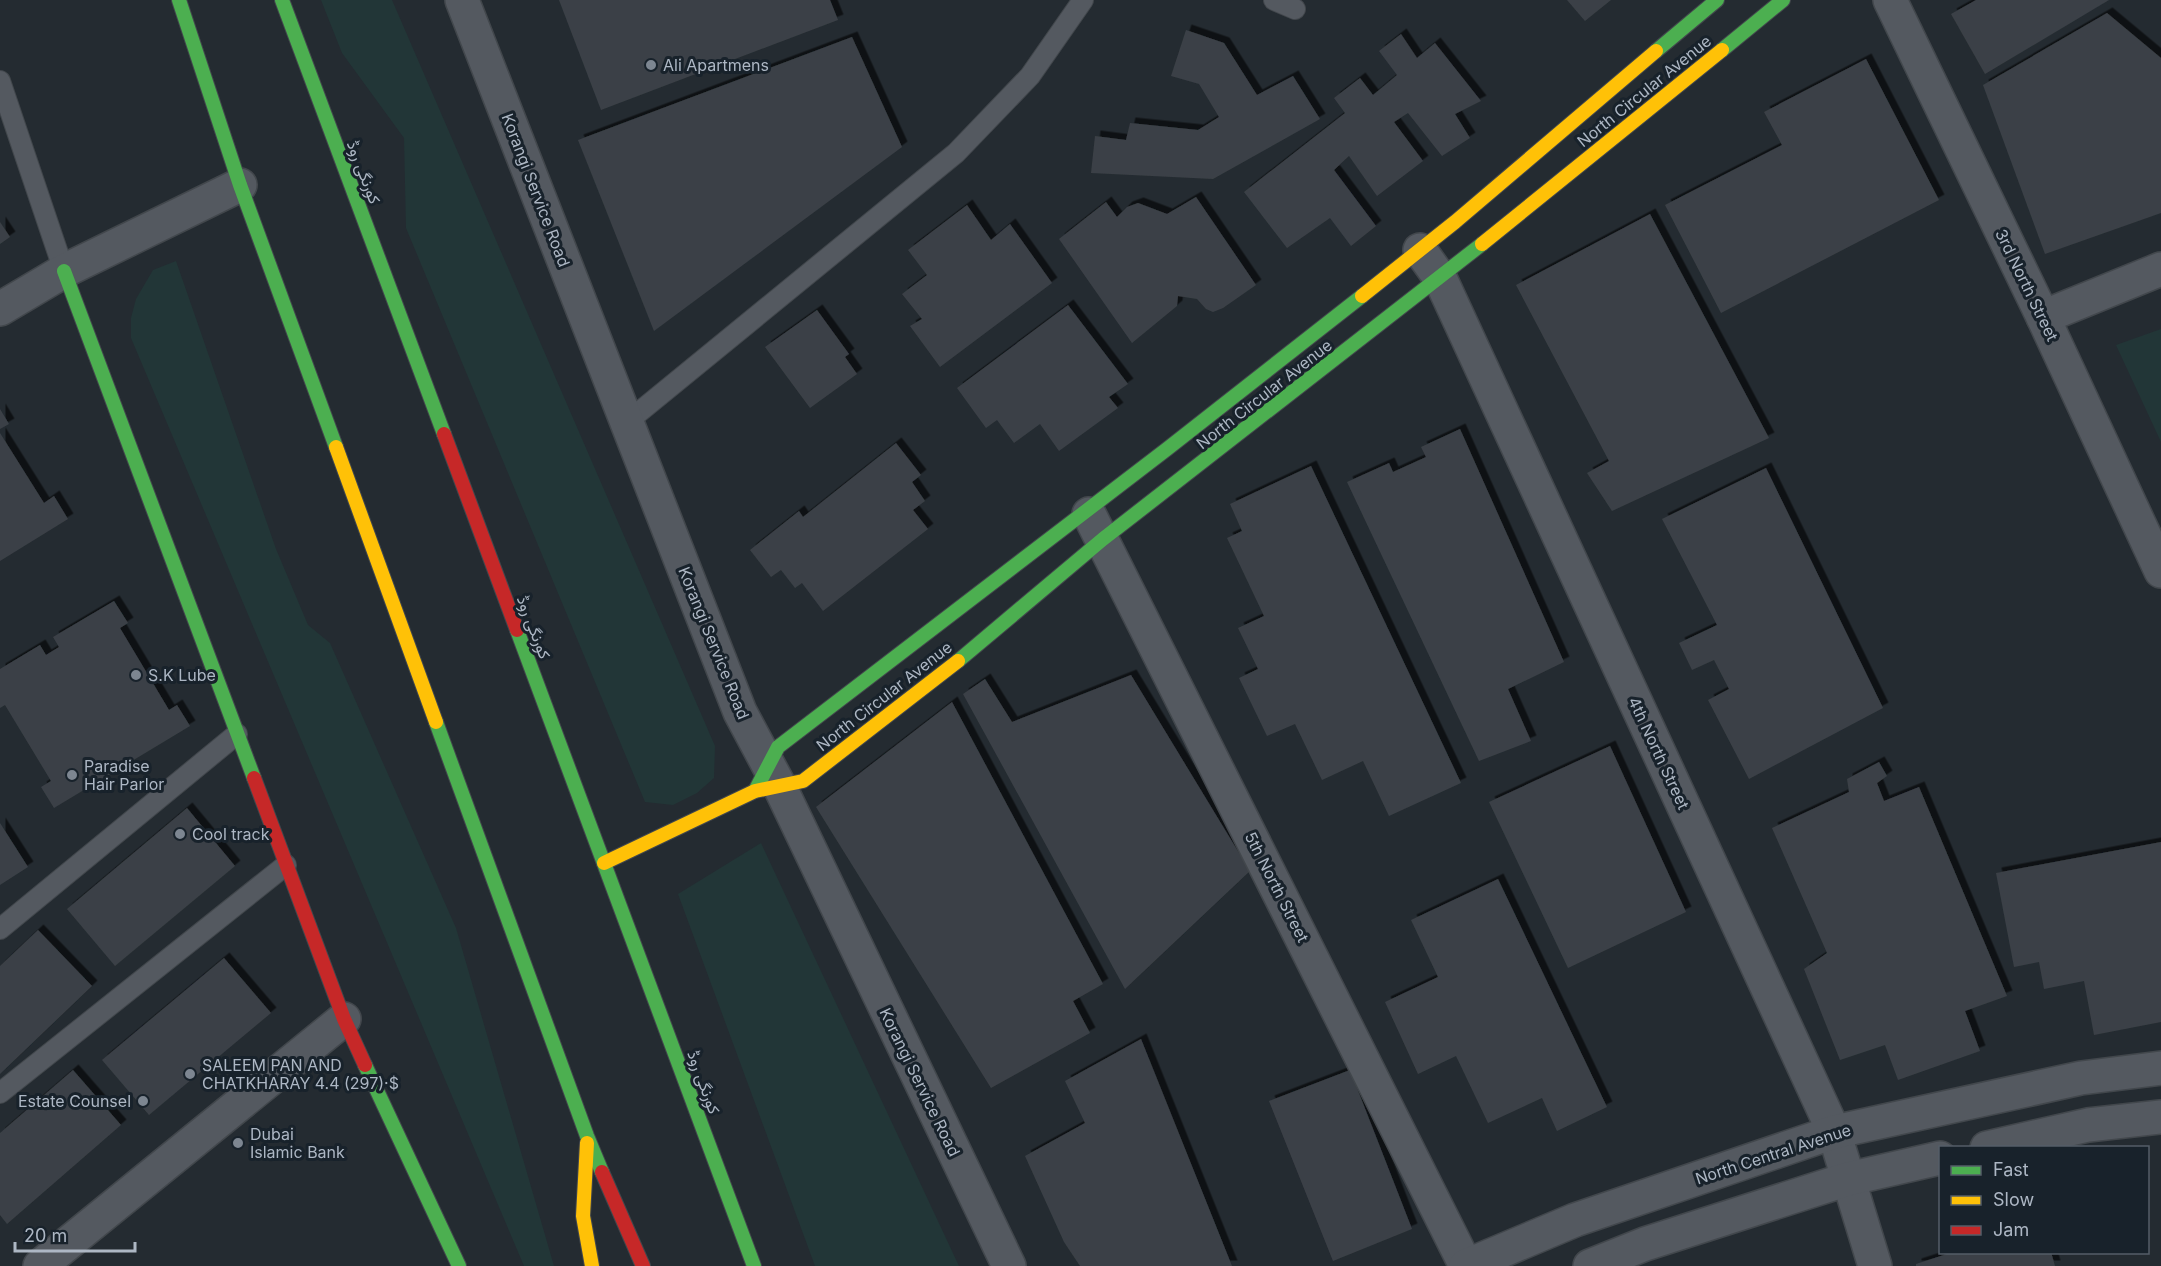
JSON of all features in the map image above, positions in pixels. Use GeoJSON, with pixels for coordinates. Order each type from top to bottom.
{"type":"FeatureCollection","features":[{"type":"Feature","properties":{"kind":"street"},"geometry":{"type":"LineString","coordinates":[[179,0],[240,185],[587,1136],[644,1266]]}},
{"type":"Feature","properties":{"kind":"street","name":"کورنگی روڈ"},"geometry":{"type":"LineString","coordinates":[[282,0],[754,1266]]}},
{"type":"Feature","properties":{"kind":"street","name":"Korangi Service Road"},"geometry":{"type":"LineString","coordinates":[[462,0],[767,780],[1009,1266]]}},
{"type":"Feature","properties":{"kind":"street","name":"North Circular Avenue"},"geometry":{"type":"LineString","coordinates":[[767,780],[778,747],[1420,250],[1717,0]]}},
{"type":"Feature","properties":{"kind":"street","name":"North Circular Avenue"},"geometry":{"type":"LineString","coordinates":[[604,863],[767,780],[803,781],[956,662],[1103,539],[1440,278],[1783,0]]}},
{"type":"Feature","properties":{"kind":"street","name":"3rd North Street"},"geometry":{"type":"LineString","coordinates":[[1890,0],[2043,317],[2161,571]]}},
{"type":"Feature","properties":{"kind":"street"},"geometry":{"type":"LineString","coordinates":[[0,309],[64,271],[240,185]]}},
{"type":"Feature","properties":{"kind":"street","name":"4th North Street"},"geometry":{"type":"LineString","coordinates":[[1420,250],[1440,278],[1834,1132],[1875,1266]]}},
{"type":"Feature","properties":{"kind":"street"},"geometry":{"type":"LineString","coordinates":[[2043,317],[2161,269]]}},
{"type":"Feature","properties":{"kind":"street"},"geometry":{"type":"LineString","coordinates":[[64,271],[344,1019],[459,1266]]}},
{"type":"Feature","properties":{"kind":"street","name":"5th North Street"},"geometry":{"type":"LineString","coordinates":[[1087,510],[1466,1266]]}},
{"type":"Feature","properties":{"kind":"street"},"geometry":{"type":"LineString","coordinates":[[52,1262],[344,1019]]}},
{"type":"Feature","properties":{"kind":"street","name":"North Central Avenue"},"geometry":{"type":"LineString","coordinates":[[1466,1266],[1575,1220],[1834,1132],[2081,1078],[2161,1068]]}},
{"type":"Feature","properties":{"kind":"street"},"geometry":{"type":"LineString","coordinates":[[1996,1146],[2088,1125],[2161,1117]]}},
{"type":"Feature","properties":{"kind":"street"},"geometry":{"type":"LineString","coordinates":[[587,1136],[583,1216],[592,1266]]}},
{"type":"Feature","properties":{"kind":"street"},"geometry":{"type":"LineString","coordinates":[[1590,1266],[1645,1244],[1848,1179],[1939,1158]]}},
{"type":"Feature","properties":{"kind":"lane"},"geometry":{"type":"LineString","coordinates":[[627,422],[956,153],[1030,76],[1083,0]]}},
{"type":"Feature","properties":{"kind":"lane"},"geometry":{"type":"LineString","coordinates":[[1274,0],[1295,9]]}},
{"type":"Feature","properties":{"kind":"lane"},"geometry":{"type":"LineString","coordinates":[[0,81],[64,271]]}},
{"type":"Feature","properties":{"kind":"lane"},"geometry":{"type":"LineString","coordinates":[[0,929],[237,734]]}},
{"type":"Feature","properties":{"kind":"lane"},"geometry":{"type":"LineString","coordinates":[[0,1093],[286,865]]}},
{"type":"Feature","properties":{"kind":"green space"},"geometry":{"type":"Polygon","coordinates":[[[321,0],[392,0],[715,746],[714,778],[697,793],[673,805],[645,802],[406,228],[404,138],[342,53],[321,0]]]}},
{"type":"Feature","properties":{"kind":"green space"},"geometry":{"type":"Polygon","coordinates":[[[176,261],[276,549],[308,625],[330,643],[456,928],[554,1266],[524,1266],[131,338],[131,318],[136,299],[153,270],[176,261]]]}},
{"type":"Feature","properties":{"kind":"green space"},"geometry":{"type":"Polygon","coordinates":[[[2161,329],[2161,442],[2116,345],[2161,329]]]}},
{"type":"Feature","properties":{"kind":"green space"},"geometry":{"type":"Polygon","coordinates":[[[761,843],[959,1266],[815,1266],[678,894],[761,843]]]}},
{"type":"Feature","properties":{"kind":"building","name":"Ali Apartmens"},"geometry":{"type":"Polygon","coordinates":[[[559,0],[830,0],[838,20],[601,110],[559,0]]]}},
{"type":"Feature","properties":{"kind":"building"},"geometry":{"type":"Polygon","coordinates":[[[1567,0],[1611,0],[1585,21],[1567,0]]]}},
{"type":"Feature","properties":{"kind":"building"},"geometry":{"type":"Polygon","coordinates":[[[1976,0],[2109,0],[1985,74],[1951,14],[1976,0]]]}},
{"type":"Feature","properties":{"kind":"building"},"geometry":{"type":"Polygon","coordinates":[[[2107,13],[2161,58],[2161,213],[2045,254],[1983,85],[2107,13]]]}},
{"type":"Feature","properties":{"kind":"building"},"geometry":{"type":"Polygon","coordinates":[[[1186,30],[1224,43],[1257,95],[1293,76],[1320,119],[1213,179],[1091,173],[1095,136],[1126,140],[1130,123],[1198,130],[1219,117],[1199,84],[1171,76],[1186,30]]]}},
{"type":"Feature","properties":{"kind":"building"},"geometry":{"type":"Polygon","coordinates":[[[1401,34],[1417,58],[1435,43],[1481,101],[1455,114],[1470,138],[1442,156],[1408,113],[1394,122],[1423,161],[1377,196],[1349,156],[1334,170],[1376,226],[1351,246],[1330,218],[1287,248],[1244,192],[1345,113],[1334,98],[1360,78],[1373,95],[1397,75],[1379,51],[1401,34]]]}},
{"type":"Feature","properties":{"kind":"building"},"geometry":{"type":"Polygon","coordinates":[[[852,37],[902,147],[654,331],[578,140],[852,37]]]}},
{"type":"Feature","properties":{"kind":"building"},"geometry":{"type":"Polygon","coordinates":[[[1866,59],[1939,200],[1721,313],[1665,205],[1782,145],[1764,112],[1866,59]]]}},
{"type":"Feature","properties":{"kind":"building"},"geometry":{"type":"Polygon","coordinates":[[[1196,197],[1256,285],[1223,308],[1213,312],[1206,309],[1197,299],[1178,296],[1177,306],[1132,343],[1059,239],[1106,202],[1117,217],[1127,207],[1138,203],[1167,214],[1196,197]]]}},
{"type":"Feature","properties":{"kind":"building"},"geometry":{"type":"Polygon","coordinates":[[[967,205],[991,240],[1010,224],[1052,283],[940,367],[910,326],[922,319],[902,294],[927,275],[908,250],[967,205]]]}},
{"type":"Feature","properties":{"kind":"building"},"geometry":{"type":"Polygon","coordinates":[[[1650,214],[1769,438],[1612,511],[1587,473],[1609,461],[1516,285],[1650,214]]]}},
{"type":"Feature","properties":{"kind":"building"},"geometry":{"type":"Polygon","coordinates":[[[0,222],[10,237],[0,244],[0,222]]]}},
{"type":"Feature","properties":{"kind":"building"},"geometry":{"type":"Polygon","coordinates":[[[1068,305],[1128,384],[1109,397],[1118,408],[1059,451],[1040,424],[1014,443],[997,420],[986,428],[957,388],[1068,305]]]}},
{"type":"Feature","properties":{"kind":"building"},"geometry":{"type":"Polygon","coordinates":[[[817,310],[849,354],[845,357],[857,374],[810,408],[765,347],[817,310]]]}},
{"type":"Feature","properties":{"kind":"building"},"geometry":{"type":"Polygon","coordinates":[[[0,409],[9,424],[0,429],[0,409]]]}},
{"type":"Feature","properties":{"kind":"building"},"geometry":{"type":"Polygon","coordinates":[[[1460,429],[1564,662],[1508,689],[1531,741],[1479,761],[1347,482],[1389,463],[1393,472],[1426,457],[1421,447],[1460,429]]]}},
{"type":"Feature","properties":{"kind":"building"},"geometry":{"type":"Polygon","coordinates":[[[0,433],[44,503],[54,496],[68,519],[0,561],[0,433]]]}},
{"type":"Feature","properties":{"kind":"building"},"geometry":{"type":"Polygon","coordinates":[[[896,443],[921,475],[912,482],[925,501],[913,510],[928,529],[823,611],[802,583],[795,588],[781,570],[771,577],[750,550],[799,511],[803,517],[896,443]]]}},
{"type":"Feature","properties":{"kind":"building"},"geometry":{"type":"Polygon","coordinates":[[[1311,466],[1461,783],[1389,816],[1363,761],[1322,780],[1295,724],[1267,736],[1239,678],[1258,669],[1238,628],[1264,616],[1227,538],[1242,531],[1230,504],[1311,466]]]}},
{"type":"Feature","properties":{"kind":"building"},"geometry":{"type":"Polygon","coordinates":[[[1766,468],[1883,708],[1749,779],[1708,700],[1729,689],[1714,660],[1692,670],[1679,643],[1717,625],[1662,519],[1766,468]]]}},
{"type":"Feature","properties":{"kind":"building"},"geometry":{"type":"Polygon","coordinates":[[[114,601],[128,623],[120,628],[169,710],[177,705],[190,726],[54,808],[41,787],[51,781],[5,705],[0,708],[0,669],[40,645],[46,655],[59,647],[53,637],[114,601]]]}},
{"type":"Feature","properties":{"kind":"building"},"geometry":{"type":"Polygon","coordinates":[[[1131,675],[1250,871],[1125,989],[963,694],[985,679],[1012,722],[1131,675]]]}},
{"type":"Feature","properties":{"kind":"building"},"geometry":{"type":"Polygon","coordinates":[[[952,702],[1103,984],[1073,1001],[1090,1033],[991,1088],[816,807],[952,702]]]}},
{"type":"Feature","properties":{"kind":"building"},"geometry":{"type":"Polygon","coordinates":[[[1610,746],[1686,912],[1568,968],[1489,802],[1610,746]]]}},
{"type":"Feature","properties":{"kind":"building"},"geometry":{"type":"Polygon","coordinates":[[[1879,762],[1887,776],[1877,783],[1884,801],[1919,787],[2007,996],[1965,1011],[1980,1051],[1898,1080],[1885,1045],[1840,1060],[1804,969],[1827,953],[1772,828],[1849,792],[1847,779],[1879,762]]]}},
{"type":"Feature","properties":{"kind":"building"},"geometry":{"type":"Polygon","coordinates":[[[187,808],[235,866],[115,966],[67,909],[187,808]]]}},
{"type":"Feature","properties":{"kind":"building"},"geometry":{"type":"Polygon","coordinates":[[[0,823],[28,867],[0,885],[0,823]]]}},
{"type":"Feature","properties":{"kind":"building"},"geometry":{"type":"Polygon","coordinates":[[[2161,842],[2161,1022],[2094,1035],[2084,981],[2044,989],[2039,962],[2014,967],[1996,873],[2161,842]]]}},
{"type":"Feature","properties":{"kind":"building"},"geometry":{"type":"Polygon","coordinates":[[[1498,879],[1607,1107],[1557,1131],[1542,1098],[1488,1123],[1456,1056],[1418,1074],[1385,1002],[1438,977],[1411,920],[1498,879]]]}},
{"type":"Feature","properties":{"kind":"building"},"geometry":{"type":"Polygon","coordinates":[[[38,930],[92,986],[0,1074],[0,966],[38,930]]]}},
{"type":"Feature","properties":{"kind":"building"},"geometry":{"type":"Polygon","coordinates":[[[224,958],[271,1013],[149,1115],[102,1060],[224,958]]]}},
{"type":"Feature","properties":{"kind":"building"},"geometry":{"type":"Polygon","coordinates":[[[1141,1039],[1232,1266],[1080,1266],[1064,1242],[1025,1156],[1085,1123],[1065,1081],[1141,1039]]]}},
{"type":"Feature","properties":{"kind":"building"},"geometry":{"type":"Polygon","coordinates":[[[73,1070],[121,1125],[7,1224],[0,1215],[0,1133],[73,1070]]]}},
{"type":"Feature","properties":{"kind":"building"},"geometry":{"type":"Polygon","coordinates":[[[1350,1070],[1412,1229],[1333,1261],[1269,1101],[1350,1070]]]}},
{"type":"Feature","properties":{"kind":"building"},"geometry":{"type":"Polygon","coordinates":[[[1947,1254],[2052,1254],[2055,1266],[1916,1266],[1916,1264],[1947,1254]]]}},
{"type":"Feature","properties":{"kind":"traffic: fast"},"geometry":{"type":"LineString","coordinates":[[179,0],[240,185],[336,447]]}},
{"type":"Feature","properties":{"kind":"traffic: fast"},"geometry":{"type":"LineString","coordinates":[[282,0],[444,434]]}},
{"type":"Feature","properties":{"kind":"traffic: fast"},"geometry":{"type":"LineString","coordinates":[[1656,51],[1717,0]]}},
{"type":"Feature","properties":{"kind":"traffic: fast"},"geometry":{"type":"LineString","coordinates":[[1722,50],[1783,0]]}},
{"type":"Feature","properties":{"kind":"traffic: fast"},"geometry":{"type":"LineString","coordinates":[[958,661],[1103,539],[1482,244]]}},
{"type":"Feature","properties":{"kind":"traffic: fast"},"geometry":{"type":"LineString","coordinates":[[64,271],[254,778]]}},
{"type":"Feature","properties":{"kind":"traffic: fast"},"geometry":{"type":"LineString","coordinates":[[755,791],[778,747],[1167,449],[1362,296]]}},
{"type":"Feature","properties":{"kind":"traffic: fast"},"geometry":{"type":"LineString","coordinates":[[517,630],[754,1266]]}},
{"type":"Feature","properties":{"kind":"traffic: fast"},"geometry":{"type":"LineString","coordinates":[[436,722],[602,1172]]}},
{"type":"Feature","properties":{"kind":"traffic: fast"},"geometry":{"type":"LineString","coordinates":[[365,1065],[459,1266]]}},
{"type":"Feature","properties":{"kind":"traffic: slow"},"geometry":{"type":"LineString","coordinates":[[1482,244],[1722,50]]}},
{"type":"Feature","properties":{"kind":"traffic: slow"},"geometry":{"type":"LineString","coordinates":[[1362,296],[1455,222],[1656,51]]}},
{"type":"Feature","properties":{"kind":"traffic: slow"},"geometry":{"type":"LineString","coordinates":[[336,447],[436,722]]}},
{"type":"Feature","properties":{"kind":"traffic: slow"},"geometry":{"type":"LineString","coordinates":[[604,863],[755,791],[803,781],[958,661]]}},
{"type":"Feature","properties":{"kind":"traffic: slow"},"geometry":{"type":"LineString","coordinates":[[587,1143],[583,1216],[592,1266]]}},
{"type":"Feature","properties":{"kind":"traffic: jam"},"geometry":{"type":"LineString","coordinates":[[444,434],[517,630]]}},
{"type":"Feature","properties":{"kind":"traffic: jam"},"geometry":{"type":"LineString","coordinates":[[254,778],[344,1019],[365,1065]]}},
{"type":"Feature","properties":{"kind":"traffic: jam"},"geometry":{"type":"LineString","coordinates":[[602,1172],[643,1266]]}},
{"type":"Feature","properties":{"kind":"place","name":"Ali Apartmens"},"geometry":{"type":"Point","coordinates":[651,65]}},
{"type":"Feature","properties":{"kind":"place","name":"S.K Lube"},"geometry":{"type":"Point","coordinates":[136,675]}},
{"type":"Feature","properties":{"kind":"place","name":"Paradise Hair Parlor"},"geometry":{"type":"Point","coordinates":[72,775]}},
{"type":"Feature","properties":{"kind":"place","name":"Cool track"},"geometry":{"type":"Point","coordinates":[180,834]}},
{"type":"Feature","properties":{"kind":"place","name":"SALEEM PAN AND CHATKHARAY 4.4 (297)·$"},"geometry":{"type":"Point","coordinates":[190,1074]}},
{"type":"Feature","properties":{"kind":"place","name":"Estate Counsel"},"geometry":{"type":"Point","coordinates":[143,1101]}},
{"type":"Feature","properties":{"kind":"place","name":"Dubai Islamic Bank"},"geometry":{"type":"Point","coordinates":[238,1143]}}]}
